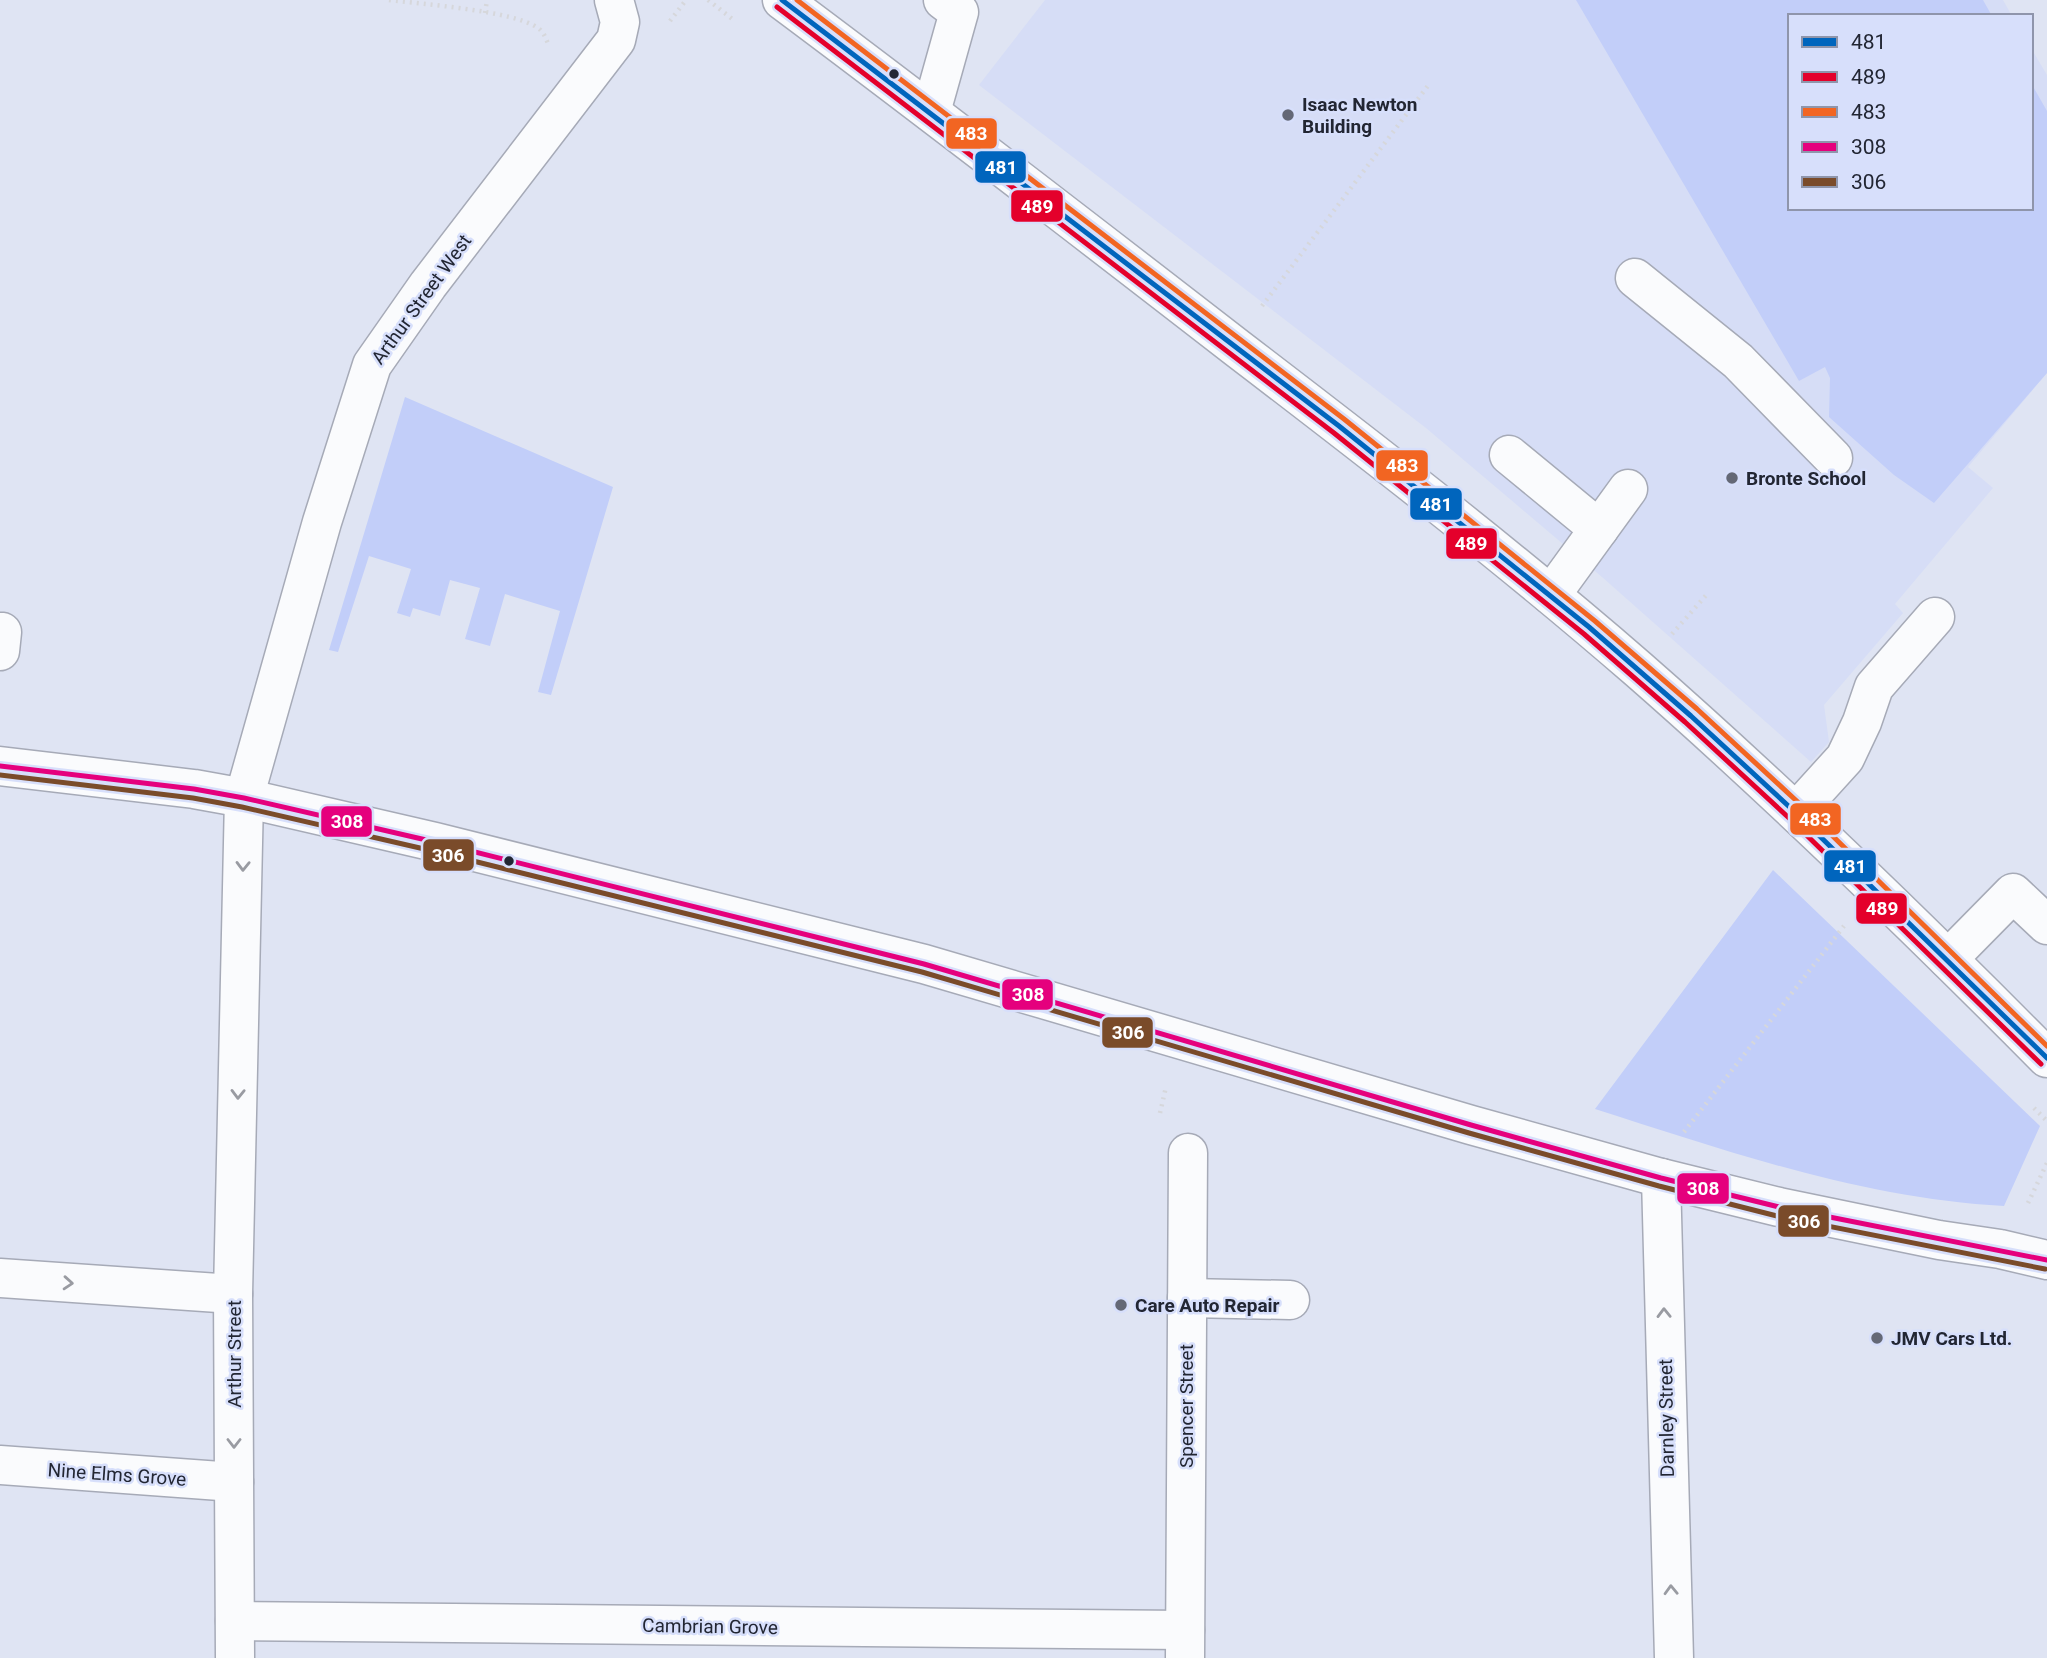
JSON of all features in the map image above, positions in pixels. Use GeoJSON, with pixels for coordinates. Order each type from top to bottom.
{"type":"FeatureCollection","features":[{"type":"Feature","properties":{"kind":"street","name":"Arthur Street West"},"geometry":{"type":"LineString","coordinates":[[244,798],[307,518],[372,365],[428,285],[616,40],[620,22],[614,0]]}},
{"type":"Feature","properties":{"kind":"street"},"geometry":{"type":"LineString","coordinates":[[782,0],[931,111],[1397,471],[1551,595],[1641,671],[1796,812],[2047,1058]]}},
{"type":"Feature","properties":{"kind":"street"},"geometry":{"type":"LineString","coordinates":[[931,111],[959,12],[943,0]]}},
{"type":"Feature","properties":{"kind":"street"},"geometry":{"type":"LineString","coordinates":[[1634,278],[1738,361],[1833,458]]}},
{"type":"Feature","properties":{"kind":"street"},"geometry":{"type":"LineString","coordinates":[[1509,456],[1598,529]]}},
{"type":"Feature","properties":{"kind":"street"},"geometry":{"type":"LineString","coordinates":[[1551,595],[1628,489]]}},
{"type":"Feature","properties":{"kind":"street"},"geometry":{"type":"LineString","coordinates":[[1796,812],[1845,758],[1862,722],[1874,687],[1935,617]]}},
{"type":"Feature","properties":{"kind":"street"},"geometry":{"type":"LineString","coordinates":[[0,766],[171,785],[244,798],[435,842],[924,964],[1661,1178],[1779,1208],[2047,1260]]}},
{"type":"Feature","properties":{"kind":"street","name":"Arthur Street"},"geometry":{"type":"LineString","coordinates":[[235,1640],[233,1294],[244,798]]}},
{"type":"Feature","properties":{"kind":"street"},"geometry":{"type":"LineString","coordinates":[[1948,959],[2013,893],[2047,925]]}},
{"type":"Feature","properties":{"kind":"street","name":"Spencer Street"},"geometry":{"type":"LineString","coordinates":[[1185,1644],[1188,1153]]}},
{"type":"Feature","properties":{"kind":"street","name":"Darnley Street"},"geometry":{"type":"LineString","coordinates":[[1661,1178],[1674,1658]]}},
{"type":"Feature","properties":{"kind":"street"},"geometry":{"type":"LineString","coordinates":[[2000,1249],[2047,1233]]}},
{"type":"Feature","properties":{"kind":"street"},"geometry":{"type":"LineString","coordinates":[[0,1278],[233,1294]]}},
{"type":"Feature","properties":{"kind":"street"},"geometry":{"type":"LineString","coordinates":[[1187,1298],[1290,1300]]}},
{"type":"Feature","properties":{"kind":"street","name":"Nine Elms Grove"},"geometry":{"type":"LineString","coordinates":[[0,1465],[234,1482]]}},
{"type":"Feature","properties":{"kind":"street","name":"Cambrian Grove"},"geometry":{"type":"LineString","coordinates":[[235,1640],[1185,1644]]}},
{"type":"Feature","properties":{"kind":"path"},"geometry":{"type":"LineString","coordinates":[[485,13],[487,0]]}},
{"type":"Feature","properties":{"kind":"path"},"geometry":{"type":"LineString","coordinates":[[708,0],[740,24]]}},
{"type":"Feature","properties":{"kind":"path"},"geometry":{"type":"LineString","coordinates":[[1234,345],[1430,83]]}},
{"type":"Feature","properties":{"kind":"path"},"geometry":{"type":"LineString","coordinates":[[1683,1133],[1875,887]]}},
{"type":"Feature","properties":{"kind":"path"},"geometry":{"type":"LineString","coordinates":[[1837,919],[1854,934]]}},
{"type":"Feature","properties":{"kind":"path"},"geometry":{"type":"LineString","coordinates":[[1159,1126],[1159,1112],[1177,1039]]}},
{"type":"Feature","properties":{"kind":"path"},"geometry":{"type":"LineString","coordinates":[[2029,1103],[2047,1121]]}},
{"type":"Feature","properties":{"kind":"path"},"geometry":{"type":"LineString","coordinates":[[1159,1112],[1188,1153]]}},
{"type":"Feature","properties":{"kind":"shaded area"},"geometry":{"type":"Polygon","coordinates":[[[1045,0],[2003,0],[2011,14],[1788,14],[1788,210],[2033,210],[2033,51],[2047,75],[2047,373],[1968,467],[1993,488],[1895,604],[1903,613],[1824,705],[1829,742],[1811,762],[1602,577],[1426,428],[979,85],[1045,0]]]}},
{"type":"Feature","properties":{"kind":"shaded area"},"geometry":{"type":"Polygon","coordinates":[[[1576,0],[1983,0],[1991,14],[1788,14],[1788,210],[2033,210],[2033,86],[2047,111],[2047,373],[1934,503],[1894,475],[1829,417],[1830,378],[1825,367],[1799,381],[1576,0]]]}},
{"type":"Feature","properties":{"kind":"shaded area"},"geometry":{"type":"Polygon","coordinates":[[[405,397],[613,487],[551,695],[538,692],[560,611],[505,594],[490,646],[465,639],[480,588],[450,580],[440,616],[413,608],[410,617],[397,613],[411,569],[369,556],[338,652],[329,650],[405,397]]]}},
{"type":"Feature","properties":{"kind":"shaded area"},"geometry":{"type":"Polygon","coordinates":[[[1773,870],[2040,1126],[2004,1206],[1900,1194],[1796,1171],[1595,1109],[1773,870]]]}},
{"type":"Feature","properties":{"kind":"transit line","name":"481"},"geometry":{"type":"LineString","coordinates":[[782,0],[1339,426],[1589,627],[1795,812],[2047,1058]]}},
{"type":"Feature","properties":{"kind":"transit line","name":"483"},"geometry":{"type":"LineString","coordinates":[[797,0],[1344,419],[1595,621],[1697,709],[1801,805],[2047,1046]]}},
{"type":"Feature","properties":{"kind":"transit line","name":"489"},"geometry":{"type":"LineString","coordinates":[[777,7],[1334,433],[1584,634],[1789,818],[2041,1064]]}},
{"type":"Feature","properties":{"kind":"transit line","name":"308"},"geometry":{"type":"LineString","coordinates":[[0,766],[194,789],[435,842],[924,964],[1661,1178],[1779,1207],[2047,1260]]}},
{"type":"Feature","properties":{"kind":"transit line","name":"306"},"geometry":{"type":"LineString","coordinates":[[0,775],[193,798],[433,851],[922,972],[1659,1186],[1777,1216],[2045,1269]]}},
{"type":"Feature","properties":{"kind":"place","name":"Isaac Newton Building"},"geometry":{"type":"Point","coordinates":[1288,115]}},
{"type":"Feature","properties":{"kind":"place","name":"Bronte School"},"geometry":{"type":"Point","coordinates":[1732,478]}},
{"type":"Feature","properties":{"kind":"place","name":"Care Auto Repair"},"geometry":{"type":"Point","coordinates":[1121,1305]}},
{"type":"Feature","properties":{"kind":"place","name":"JMV Cars Ltd."},"geometry":{"type":"Point","coordinates":[1877,1338]}}]}
